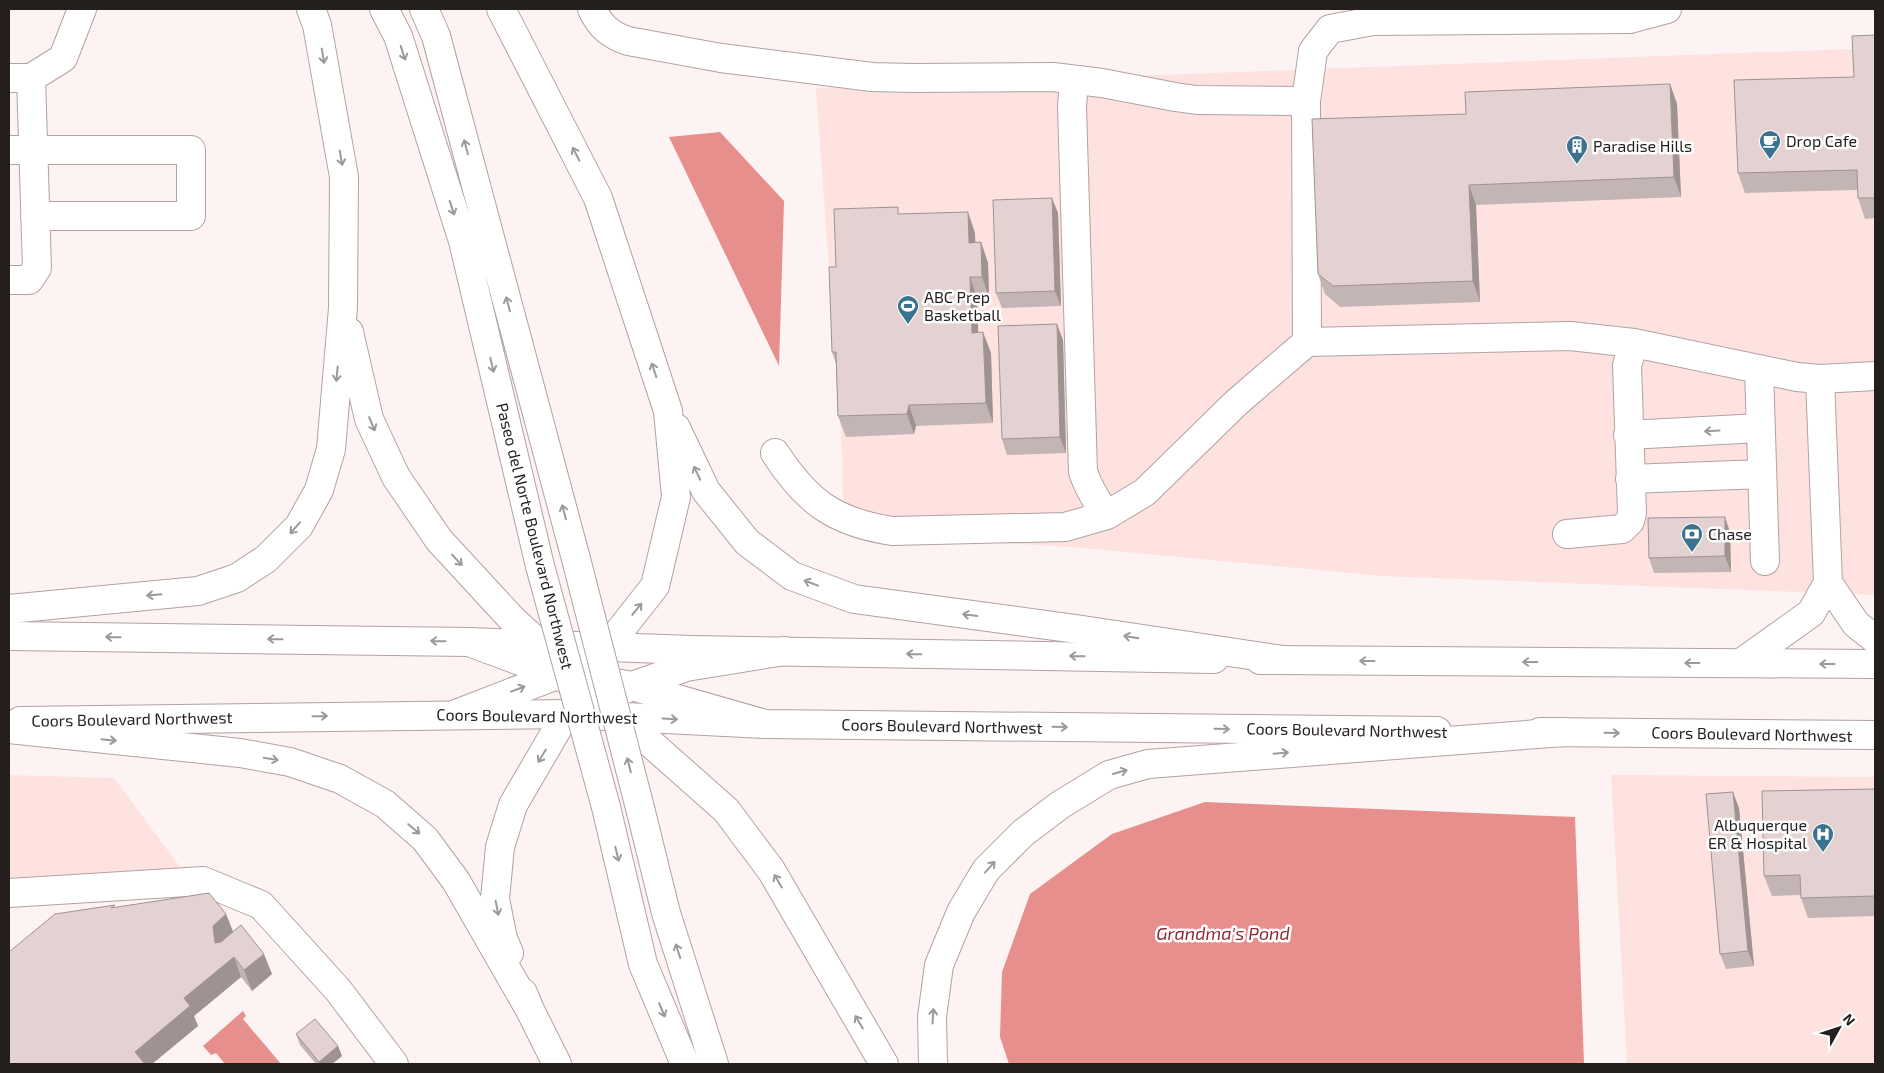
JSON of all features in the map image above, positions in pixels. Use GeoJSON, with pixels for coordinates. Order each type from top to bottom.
{"type":"FeatureCollection","features":[{"type":"Feature","properties":{"kind":"main road"},"geometry":{"type":"LineString","coordinates":[[9,280],[29,280],[36,268],[35,216],[21,150],[20,78],[63,58],[82,9]]}},
{"type":"Feature","properties":{"kind":"main road"},"geometry":{"type":"LineString","coordinates":[[9,609],[198,591],[237,578],[266,559],[299,526],[319,490],[331,449],[343,308],[344,177],[317,25],[311,9]]}},
{"type":"Feature","properties":{"kind":"main road","name":"Paseo del Norte Boulevard Northwest"},"geometry":{"type":"LineString","coordinates":[[384,9],[398,36],[463,241],[540,566],[606,807],[643,964],[685,1064]]}},
{"type":"Feature","properties":{"kind":"main road","name":"Paseo del Norte Boulevard Northwest"},"geometry":{"type":"LineString","coordinates":[[424,9],[436,36],[576,559],[666,913],[714,1064]]}},
{"type":"Feature","properties":{"kind":"main road"},"geometry":{"type":"LineString","coordinates":[[501,9],[598,198],[668,411],[706,491],[747,542],[792,576],[854,599],[1076,629],[1283,660]]}},
{"type":"Feature","properties":{"kind":"main road"},"geometry":{"type":"LineString","coordinates":[[592,9],[603,28],[613,36],[628,41],[721,58],[872,77],[1053,77],[1197,100],[1306,101]]}},
{"type":"Feature","properties":{"kind":"main road"},"geometry":{"type":"LineString","coordinates":[[1306,342],[1306,101],[1313,51],[1330,29],[1373,21],[1630,19],[1667,9]]}},
{"type":"Feature","properties":{"kind":"main road"},"geometry":{"type":"LineString","coordinates":[[1076,80],[1072,107],[1083,472],[1088,488],[1096,502],[1107,515]]}},
{"type":"Feature","properties":{"kind":"main road"},"geometry":{"type":"LineString","coordinates":[[21,150],[191,150],[191,216],[35,216]]}},
{"type":"Feature","properties":{"kind":"main road"},"geometry":{"type":"LineString","coordinates":[[343,308],[369,419],[396,477],[439,540],[511,618],[567,671],[612,708],[726,810],[772,870],[884,1064]]}},
{"type":"Feature","properties":{"kind":"main road"},"geometry":{"type":"LineString","coordinates":[[776,452],[801,487],[818,503],[852,523],[870,528],[892,531],[1066,527],[1107,515],[1146,492],[1236,403],[1306,342],[1570,336],[1634,343],[1820,380],[1875,376]]}},
{"type":"Feature","properties":{"kind":"main road"},"geometry":{"type":"LineString","coordinates":[[1567,534],[1622,529],[1630,521],[1632,513],[1627,365],[1634,343]]}},
{"type":"Feature","properties":{"kind":"main road"},"geometry":{"type":"LineString","coordinates":[[1759,369],[1765,561]]}},
{"type":"Feature","properties":{"kind":"main road"},"geometry":{"type":"LineString","coordinates":[[1741,663],[1811,613],[1828,583],[1820,380]]}},
{"type":"Feature","properties":{"kind":"main road"},"geometry":{"type":"LineString","coordinates":[[456,714],[567,671],[607,647],[655,586],[676,497],[668,411]]}},
{"type":"Feature","properties":{"kind":"main road"},"geometry":{"type":"LineString","coordinates":[[1629,456],[1761,438]]}},
{"type":"Feature","properties":{"kind":"main road"},"geometry":{"type":"LineString","coordinates":[[1629,456],[1762,474]]}},
{"type":"Feature","properties":{"kind":"main road"},"geometry":{"type":"LineString","coordinates":[[1828,583],[1856,624],[1875,639]]}},
{"type":"Feature","properties":{"kind":"main road"},"geometry":{"type":"LineString","coordinates":[[9,636],[469,642],[784,651],[1283,660],[1875,664]]}},
{"type":"Feature","properties":{"kind":"main road"},"geometry":{"type":"LineString","coordinates":[[469,642],[599,680],[632,686],[765,724]]}},
{"type":"Feature","properties":{"kind":"main road","name":"Coors Boulevard Northwest"},"geometry":{"type":"LineString","coordinates":[[612,708],[632,686],[686,667],[784,651]]}},
{"type":"Feature","properties":{"kind":"main road","name":"Coors Boulevard Northwest"},"geometry":{"type":"LineString","coordinates":[[9,721],[456,714],[485,716],[566,714],[612,708],[765,724],[1875,736]]}},
{"type":"Feature","properties":{"kind":"main road"},"geometry":{"type":"LineString","coordinates":[[530,1010],[503,939],[495,899],[500,847],[513,805],[566,714]]}},
{"type":"Feature","properties":{"kind":"main road"},"geometry":{"type":"LineString","coordinates":[[9,730],[240,753],[290,762],[340,779],[385,804],[426,839],[456,881],[530,1010],[557,1064]]}},
{"type":"Feature","properties":{"kind":"main road"},"geometry":{"type":"LineString","coordinates":[[932,1064],[932,1017],[939,965],[961,912],[986,870],[1023,833],[1060,805],[1110,775],[1148,764],[1564,732]]}},
{"type":"Feature","properties":{"kind":"main road"},"geometry":{"type":"LineString","coordinates":[[9,894],[203,881],[261,906],[338,990],[394,1064]]}},
{"type":"Feature","properties":{"kind":"shaded area"},"geometry":{"type":"Polygon","coordinates":[[[1875,48],[1875,595],[1382,576],[1071,547],[844,534],[842,450],[816,88],[1875,48]]]}},
{"type":"Feature","properties":{"kind":"shaded area"},"geometry":{"type":"Polygon","coordinates":[[[9,775],[114,778],[186,875],[9,880],[9,775]]]}},
{"type":"Feature","properties":{"kind":"shaded area"},"geometry":{"type":"Polygon","coordinates":[[[1611,775],[1875,777],[1875,1064],[1627,1064],[1611,775]]]}},
{"type":"Feature","properties":{"kind":"water"},"geometry":{"type":"Polygon","coordinates":[[[720,132],[784,201],[779,366],[669,137],[720,132]]]}},
{"type":"Feature","properties":{"kind":"water","name":"Grandma's Pond"},"geometry":{"type":"Polygon","coordinates":[[[1205,802],[1575,817],[1584,1064],[1009,1064],[1000,1037],[1002,972],[1030,894],[1112,834],[1205,802]]]}},
{"type":"Feature","properties":{"kind":"water"},"geometry":{"type":"Polygon","coordinates":[[[243,1011],[246,1016],[243,1019],[281,1064],[225,1064],[216,1053],[211,1055],[203,1046],[243,1011]]]}},
{"type":"Feature","properties":{"kind":"building"},"geometry":{"type":"Polygon","coordinates":[[[1875,35],[1875,198],[1858,198],[1857,170],[1738,173],[1734,80],[1854,77],[1852,36],[1875,35]]]}},
{"type":"Feature","properties":{"kind":"building"},"geometry":{"type":"Polygon","coordinates":[[[1670,84],[1674,177],[1469,185],[1473,281],[1333,286],[1318,274],[1312,119],[1466,114],[1465,92],[1670,84]]]}},
{"type":"Feature","properties":{"kind":"building"},"geometry":{"type":"Polygon","coordinates":[[[1052,198],[1055,291],[996,293],[993,200],[1052,198]]]}},
{"type":"Feature","properties":{"kind":"building","name":"ABC Prep Basketball"},"geometry":{"type":"Polygon","coordinates":[[[898,207],[898,214],[968,212],[969,243],[981,242],[982,277],[970,277],[972,333],[983,332],[986,403],[909,405],[907,414],[838,416],[836,352],[832,352],[829,267],[836,267],[834,209],[898,207]]]}},
{"type":"Feature","properties":{"kind":"building"},"geometry":{"type":"Polygon","coordinates":[[[1057,324],[1060,437],[1002,439],[998,326],[1057,324]]]}},
{"type":"Feature","properties":{"kind":"building"},"geometry":{"type":"Polygon","coordinates":[[[1725,517],[1725,556],[1649,558],[1648,518],[1725,517]]]}},
{"type":"Feature","properties":{"kind":"building","name":"Albuquerque ER & Hospital"},"geometry":{"type":"Polygon","coordinates":[[[1875,789],[1875,896],[1801,898],[1800,875],[1764,876],[1762,791],[1875,789]]]}},
{"type":"Feature","properties":{"kind":"building"},"geometry":{"type":"Polygon","coordinates":[[[1733,792],[1748,951],[1720,954],[1706,794],[1733,792]]]}},
{"type":"Feature","properties":{"kind":"building"},"geometry":{"type":"Polygon","coordinates":[[[209,893],[226,914],[213,926],[215,943],[221,942],[241,925],[264,954],[244,970],[234,957],[184,998],[190,1006],[135,1052],[145,1064],[9,1064],[9,952],[55,914],[115,905],[111,908],[209,893]]]}},
{"type":"Feature","properties":{"kind":"building"},"geometry":{"type":"Polygon","coordinates":[[[315,1019],[338,1046],[319,1062],[296,1034],[315,1019]]]}},
{"type":"Feature","properties":{"kind":"place","name":"Drop Cafe"},"geometry":{"type":"Point","coordinates":[1770,160]}},
{"type":"Feature","properties":{"kind":"place","name":"Paradise Hills"},"geometry":{"type":"Point","coordinates":[1577,165]}},
{"type":"Feature","properties":{"kind":"place","name":"ABC Prep Basketball"},"geometry":{"type":"Point","coordinates":[908,325]}},
{"type":"Feature","properties":{"kind":"place","name":"Chase"},"geometry":{"type":"Point","coordinates":[1692,553]}},
{"type":"Feature","properties":{"kind":"place","name":"Albuquerque ER & Hospital"},"geometry":{"type":"Point","coordinates":[1823,853]}}]}
